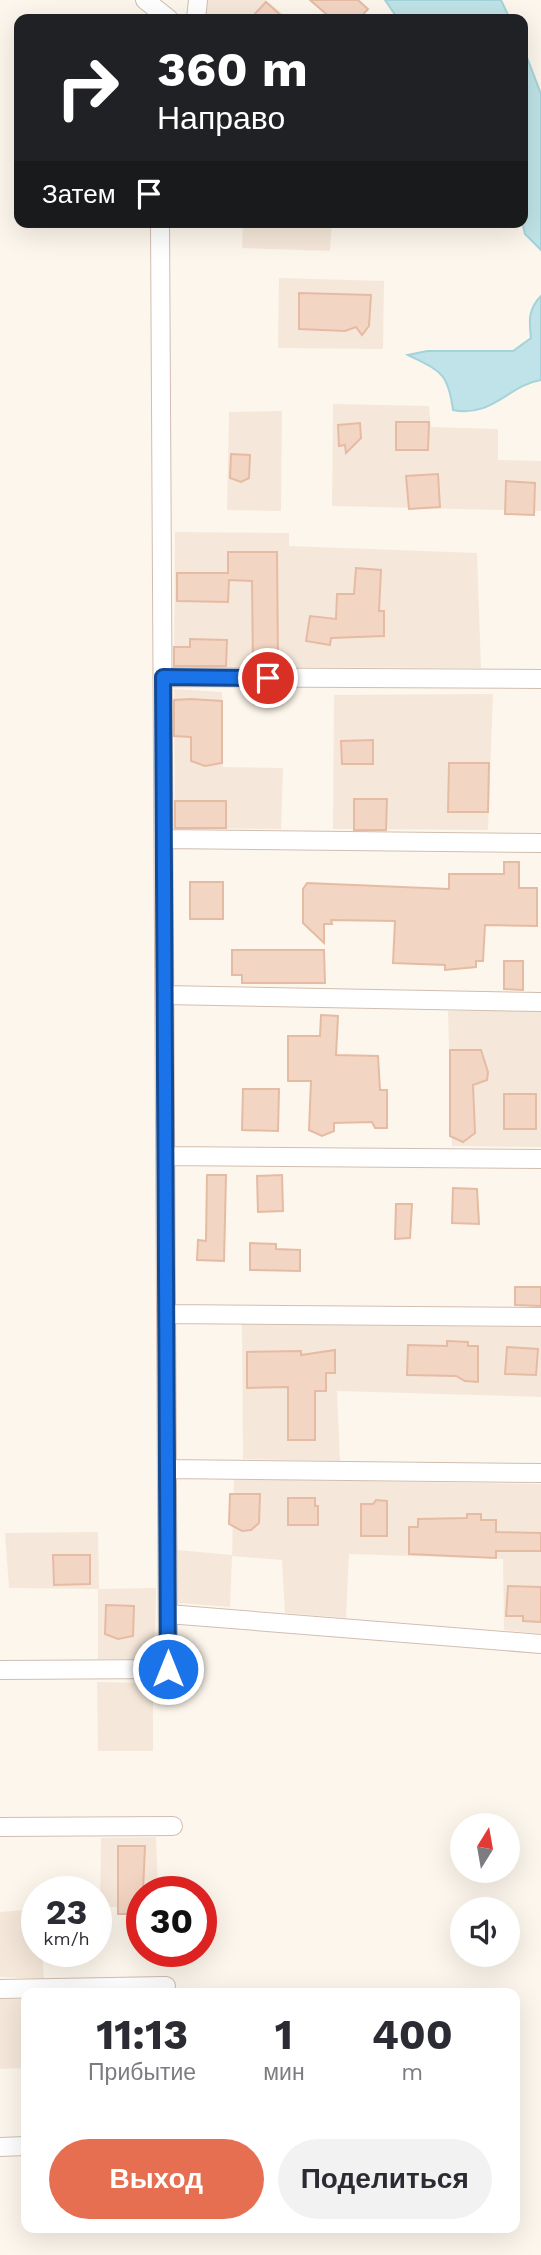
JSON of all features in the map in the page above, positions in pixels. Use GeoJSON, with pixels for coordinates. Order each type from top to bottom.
{"type":"FeatureCollection","features":[{"type":"Feature","properties":{"kind":"street"},"geometry":{"type":"LineString","coordinates":[[0,1670],[168,1669],[160,228]]}},
{"type":"Feature","properties":{"kind":"street"},"geometry":{"type":"LineString","coordinates":[[163,677],[541,679]]}},
{"type":"Feature","properties":{"kind":"street"},"geometry":{"type":"LineString","coordinates":[[163,839],[541,843]]}},
{"type":"Feature","properties":{"kind":"street"},"geometry":{"type":"LineString","coordinates":[[164,995],[541,1002]]}},
{"type":"Feature","properties":{"kind":"street"},"geometry":{"type":"LineString","coordinates":[[165,1156],[541,1159]]}},
{"type":"Feature","properties":{"kind":"street"},"geometry":{"type":"LineString","coordinates":[[166,1314],[541,1317]]}},
{"type":"Feature","properties":{"kind":"street"},"geometry":{"type":"LineString","coordinates":[[167,1469],[541,1473]]}},
{"type":"Feature","properties":{"kind":"street"},"geometry":{"type":"LineString","coordinates":[[168,1614],[541,1644]]}},
{"type":"Feature","properties":{"kind":"street"},"geometry":{"type":"LineString","coordinates":[[0,1827],[173,1826]]}},
{"type":"Feature","properties":{"kind":"street"},"geometry":{"type":"LineString","coordinates":[[55,1988],[166,1986]]}},
{"type":"Feature","properties":{"kind":"street"},"geometry":{"type":"LineString","coordinates":[[0,1989],[21,1989]]}},
{"type":"Feature","properties":{"kind":"street"},"geometry":{"type":"LineString","coordinates":[[0,2147],[21,2146]]}},
{"type":"Feature","properties":{"kind":"shaded area"},"geometry":{"type":"Polygon","coordinates":[[[206,0],[266,0],[283,14],[205,14],[206,0]]]}},
{"type":"Feature","properties":{"kind":"shaded area"},"geometry":{"type":"Polygon","coordinates":[[[243,228],[332,228],[330,251],[242,248],[243,228]]]}},
{"type":"Feature","properties":{"kind":"shaded area"},"geometry":{"type":"Polygon","coordinates":[[[279,278],[384,281],[383,349],[278,348],[279,278]]]}},
{"type":"Feature","properties":{"kind":"shaded area"},"geometry":{"type":"Polygon","coordinates":[[[333,404],[429,406],[431,427],[498,429],[498,460],[541,461],[541,511],[332,506],[333,404]]]}},
{"type":"Feature","properties":{"kind":"shaded area"},"geometry":{"type":"Polygon","coordinates":[[[282,411],[281,511],[227,510],[229,412],[282,411]]]}},
{"type":"Feature","properties":{"kind":"shaded area"},"geometry":{"type":"Polygon","coordinates":[[[175,532],[289,533],[289,546],[477,553],[481,668],[174,667],[175,532]]]}},
{"type":"Feature","properties":{"kind":"shaded area"},"geometry":{"type":"Polygon","coordinates":[[[174,689],[222,692],[223,767],[283,768],[281,829],[175,828],[174,689]]]}},
{"type":"Feature","properties":{"kind":"shaded area"},"geometry":{"type":"Polygon","coordinates":[[[493,694],[488,830],[333,829],[334,695],[493,694]]]}},
{"type":"Feature","properties":{"kind":"shaded area"},"geometry":{"type":"Polygon","coordinates":[[[541,1009],[541,1147],[452,1146],[448,1011],[541,1009]]]}},
{"type":"Feature","properties":{"kind":"shaded area"},"geometry":{"type":"Polygon","coordinates":[[[242,1324],[541,1327],[541,1397],[337,1391],[340,1461],[243,1459],[242,1324]]]}},
{"type":"Feature","properties":{"kind":"shaded area"},"geometry":{"type":"Polygon","coordinates":[[[234,1479],[541,1484],[541,1634],[504,1630],[503,1559],[349,1554],[346,1618],[285,1613],[282,1560],[232,1556],[230,1607],[178,1603],[177,1550],[232,1555],[234,1479]]]}},
{"type":"Feature","properties":{"kind":"shaded area"},"geometry":{"type":"Polygon","coordinates":[[[98,1532],[99,1589],[156,1588],[155,1659],[98,1659],[98,1589],[9,1588],[5,1533],[98,1532]]]}},
{"type":"Feature","properties":{"kind":"shaded area"},"geometry":{"type":"Polygon","coordinates":[[[97,1682],[153,1683],[153,1751],[98,1751],[97,1682]]]}},
{"type":"Feature","properties":{"kind":"shaded area"},"geometry":{"type":"Polygon","coordinates":[[[156,1837],[157,1876],[126,1876],[126,1907],[112,1907],[112,1876],[100,1876],[101,1838],[156,1837]]]}},
{"type":"Feature","properties":{"kind":"shaded area"},"geometry":{"type":"Polygon","coordinates":[[[21,1910],[21,1967],[43,1967],[44,1979],[0,1977],[0,1912],[21,1910]]]}},
{"type":"Feature","properties":{"kind":"shaded area"},"geometry":{"type":"Polygon","coordinates":[[[0,1999],[21,1999],[21,2068],[0,2069],[0,1999]]]}},
{"type":"Feature","properties":{"kind":"water"},"geometry":{"type":"Polygon","coordinates":[[[385,0],[501,0],[508,14],[395,14],[385,0]]]}},
{"type":"Feature","properties":{"kind":"water"},"geometry":{"type":"Polygon","coordinates":[[[528,60],[541,94],[541,250],[525,234],[524,228],[528,228],[528,60]]]}},
{"type":"Feature","properties":{"kind":"water"},"geometry":{"type":"Polygon","coordinates":[[[541,296],[541,380],[519,388],[490,405],[467,411],[453,410],[448,388],[441,374],[408,355],[427,351],[513,351],[531,338],[530,316],[541,296]]]}},
{"type":"Feature","properties":{"kind":"building"},"geometry":{"type":"Polygon","coordinates":[[[310,0],[358,0],[368,9],[364,14],[326,14],[310,0]]]}},
{"type":"Feature","properties":{"kind":"building"},"geometry":{"type":"Polygon","coordinates":[[[266,2],[279,14],[255,14],[266,2]]]}},
{"type":"Feature","properties":{"kind":"building"},"geometry":{"type":"Polygon","coordinates":[[[299,293],[371,295],[369,326],[362,335],[356,327],[345,331],[299,329],[299,293]]]}},
{"type":"Feature","properties":{"kind":"building"},"geometry":{"type":"Polygon","coordinates":[[[396,422],[429,422],[428,450],[396,450],[396,422]]]}},
{"type":"Feature","properties":{"kind":"building"},"geometry":{"type":"Polygon","coordinates":[[[360,423],[361,438],[346,453],[345,445],[339,446],[338,425],[360,423]]]}},
{"type":"Feature","properties":{"kind":"building"},"geometry":{"type":"Polygon","coordinates":[[[231,454],[250,455],[249,478],[241,482],[230,478],[231,454]]]}},
{"type":"Feature","properties":{"kind":"building"},"geometry":{"type":"Polygon","coordinates":[[[438,474],[440,507],[409,509],[406,476],[438,474]]]}},
{"type":"Feature","properties":{"kind":"building"},"geometry":{"type":"Polygon","coordinates":[[[506,481],[535,483],[534,515],[505,514],[506,481]]]}},
{"type":"Feature","properties":{"kind":"building"},"geometry":{"type":"Polygon","coordinates":[[[228,552],[277,552],[278,666],[253,666],[252,581],[229,580],[228,602],[177,601],[177,573],[228,573],[228,552]]]}},
{"type":"Feature","properties":{"kind":"building"},"geometry":{"type":"Polygon","coordinates":[[[356,568],[381,570],[379,611],[384,611],[384,636],[331,638],[330,645],[306,641],[310,616],[336,619],[337,594],[354,594],[356,568]]]}},
{"type":"Feature","properties":{"kind":"building"},"geometry":{"type":"Polygon","coordinates":[[[190,639],[227,640],[226,666],[174,666],[174,647],[190,647],[190,639]]]}},
{"type":"Feature","properties":{"kind":"building"},"geometry":{"type":"Polygon","coordinates":[[[174,700],[222,701],[222,763],[205,766],[191,761],[191,737],[174,736],[174,700]]]}},
{"type":"Feature","properties":{"kind":"building"},"geometry":{"type":"Polygon","coordinates":[[[373,740],[373,764],[342,764],[341,741],[373,740]]]}},
{"type":"Feature","properties":{"kind":"building"},"geometry":{"type":"Polygon","coordinates":[[[449,763],[489,763],[488,812],[448,812],[449,763]]]}},
{"type":"Feature","properties":{"kind":"building"},"geometry":{"type":"Polygon","coordinates":[[[354,799],[387,799],[386,830],[354,830],[354,799]]]}},
{"type":"Feature","properties":{"kind":"building"},"geometry":{"type":"Polygon","coordinates":[[[175,801],[226,801],[226,828],[175,828],[175,801]]]}},
{"type":"Feature","properties":{"kind":"building"},"geometry":{"type":"Polygon","coordinates":[[[504,862],[519,862],[519,888],[537,888],[537,926],[485,925],[483,961],[476,961],[476,967],[445,970],[445,965],[393,963],[395,921],[331,920],[332,924],[324,924],[324,943],[303,923],[303,889],[307,883],[449,889],[449,874],[504,874],[504,862]]]}},
{"type":"Feature","properties":{"kind":"building"},"geometry":{"type":"Polygon","coordinates":[[[190,882],[223,882],[223,919],[190,919],[190,882]]]}},
{"type":"Feature","properties":{"kind":"building"},"geometry":{"type":"Polygon","coordinates":[[[232,950],[324,950],[325,983],[242,983],[242,975],[232,975],[232,950]]]}},
{"type":"Feature","properties":{"kind":"building"},"geometry":{"type":"Polygon","coordinates":[[[504,961],[523,961],[523,990],[504,989],[504,961]]]}},
{"type":"Feature","properties":{"kind":"building"},"geometry":{"type":"Polygon","coordinates":[[[321,1015],[338,1016],[336,1055],[378,1056],[380,1090],[387,1090],[387,1128],[375,1128],[372,1122],[334,1123],[334,1131],[322,1136],[309,1130],[311,1081],[288,1081],[288,1036],[320,1036],[321,1015]]]}},
{"type":"Feature","properties":{"kind":"building"},"geometry":{"type":"Polygon","coordinates":[[[450,1050],[481,1050],[488,1072],[487,1080],[473,1085],[475,1133],[463,1142],[450,1136],[450,1050]]]}},
{"type":"Feature","properties":{"kind":"building"},"geometry":{"type":"Polygon","coordinates":[[[243,1089],[279,1089],[278,1131],[242,1130],[243,1089]]]}},
{"type":"Feature","properties":{"kind":"building"},"geometry":{"type":"Polygon","coordinates":[[[504,1094],[536,1094],[536,1129],[504,1129],[504,1094]]]}},
{"type":"Feature","properties":{"kind":"building"},"geometry":{"type":"Polygon","coordinates":[[[207,1175],[226,1175],[224,1261],[197,1260],[198,1240],[206,1241],[207,1175]]]}},
{"type":"Feature","properties":{"kind":"building"},"geometry":{"type":"Polygon","coordinates":[[[282,1175],[283,1211],[258,1212],[257,1176],[282,1175]]]}},
{"type":"Feature","properties":{"kind":"building"},"geometry":{"type":"Polygon","coordinates":[[[453,1188],[477,1189],[479,1224],[452,1223],[453,1188]]]}},
{"type":"Feature","properties":{"kind":"building"},"geometry":{"type":"Polygon","coordinates":[[[396,1204],[412,1204],[410,1238],[395,1239],[396,1204]]]}},
{"type":"Feature","properties":{"kind":"building"},"geometry":{"type":"Polygon","coordinates":[[[250,1243],[276,1244],[276,1249],[300,1250],[300,1271],[250,1270],[250,1243]]]}},
{"type":"Feature","properties":{"kind":"building"},"geometry":{"type":"Polygon","coordinates":[[[515,1287],[541,1287],[541,1306],[515,1305],[515,1287]]]}},
{"type":"Feature","properties":{"kind":"building"},"geometry":{"type":"Polygon","coordinates":[[[447,1341],[468,1342],[468,1346],[478,1346],[478,1382],[465,1381],[456,1376],[407,1375],[408,1345],[447,1346],[447,1341]]]}},
{"type":"Feature","properties":{"kind":"building"},"geometry":{"type":"Polygon","coordinates":[[[507,1347],[538,1349],[536,1375],[505,1374],[507,1347]]]}},
{"type":"Feature","properties":{"kind":"building"},"geometry":{"type":"Polygon","coordinates":[[[335,1350],[335,1373],[326,1373],[326,1391],[315,1391],[315,1440],[288,1440],[288,1387],[247,1388],[247,1352],[301,1351],[301,1355],[335,1350]]]}},
{"type":"Feature","properties":{"kind":"building"},"geometry":{"type":"Polygon","coordinates":[[[230,1494],[260,1494],[259,1523],[251,1530],[242,1531],[229,1524],[230,1494]]]}},
{"type":"Feature","properties":{"kind":"building"},"geometry":{"type":"Polygon","coordinates":[[[288,1498],[315,1498],[318,1525],[288,1525],[288,1498]]]}},
{"type":"Feature","properties":{"kind":"building"},"geometry":{"type":"Polygon","coordinates":[[[376,1500],[387,1501],[387,1536],[361,1536],[361,1504],[373,1504],[376,1500]]]}},
{"type":"Feature","properties":{"kind":"building"},"geometry":{"type":"Polygon","coordinates":[[[467,1514],[481,1514],[481,1520],[496,1520],[496,1532],[541,1533],[541,1551],[496,1551],[496,1558],[409,1554],[409,1527],[418,1527],[418,1519],[467,1518],[467,1514]]]}},
{"type":"Feature","properties":{"kind":"building"},"geometry":{"type":"Polygon","coordinates":[[[53,1555],[90,1555],[90,1584],[54,1585],[53,1555]]]}},
{"type":"Feature","properties":{"kind":"building"},"geometry":{"type":"Polygon","coordinates":[[[508,1586],[541,1587],[541,1622],[523,1621],[523,1616],[506,1616],[508,1586]]]}},
{"type":"Feature","properties":{"kind":"building"},"geometry":{"type":"Polygon","coordinates":[[[106,1605],[134,1606],[133,1636],[118,1639],[105,1634],[106,1605]]]}},
{"type":"Feature","properties":{"kind":"building"},"geometry":{"type":"Polygon","coordinates":[[[118,1846],[145,1846],[144,1876],[126,1876],[126,1914],[118,1914],[118,1846]]]}},
{"type":"Feature","properties":{"kind":"route"},"geometry":{"type":"LineString","coordinates":[[168,1669],[163,677],[268,678]]}}]}
